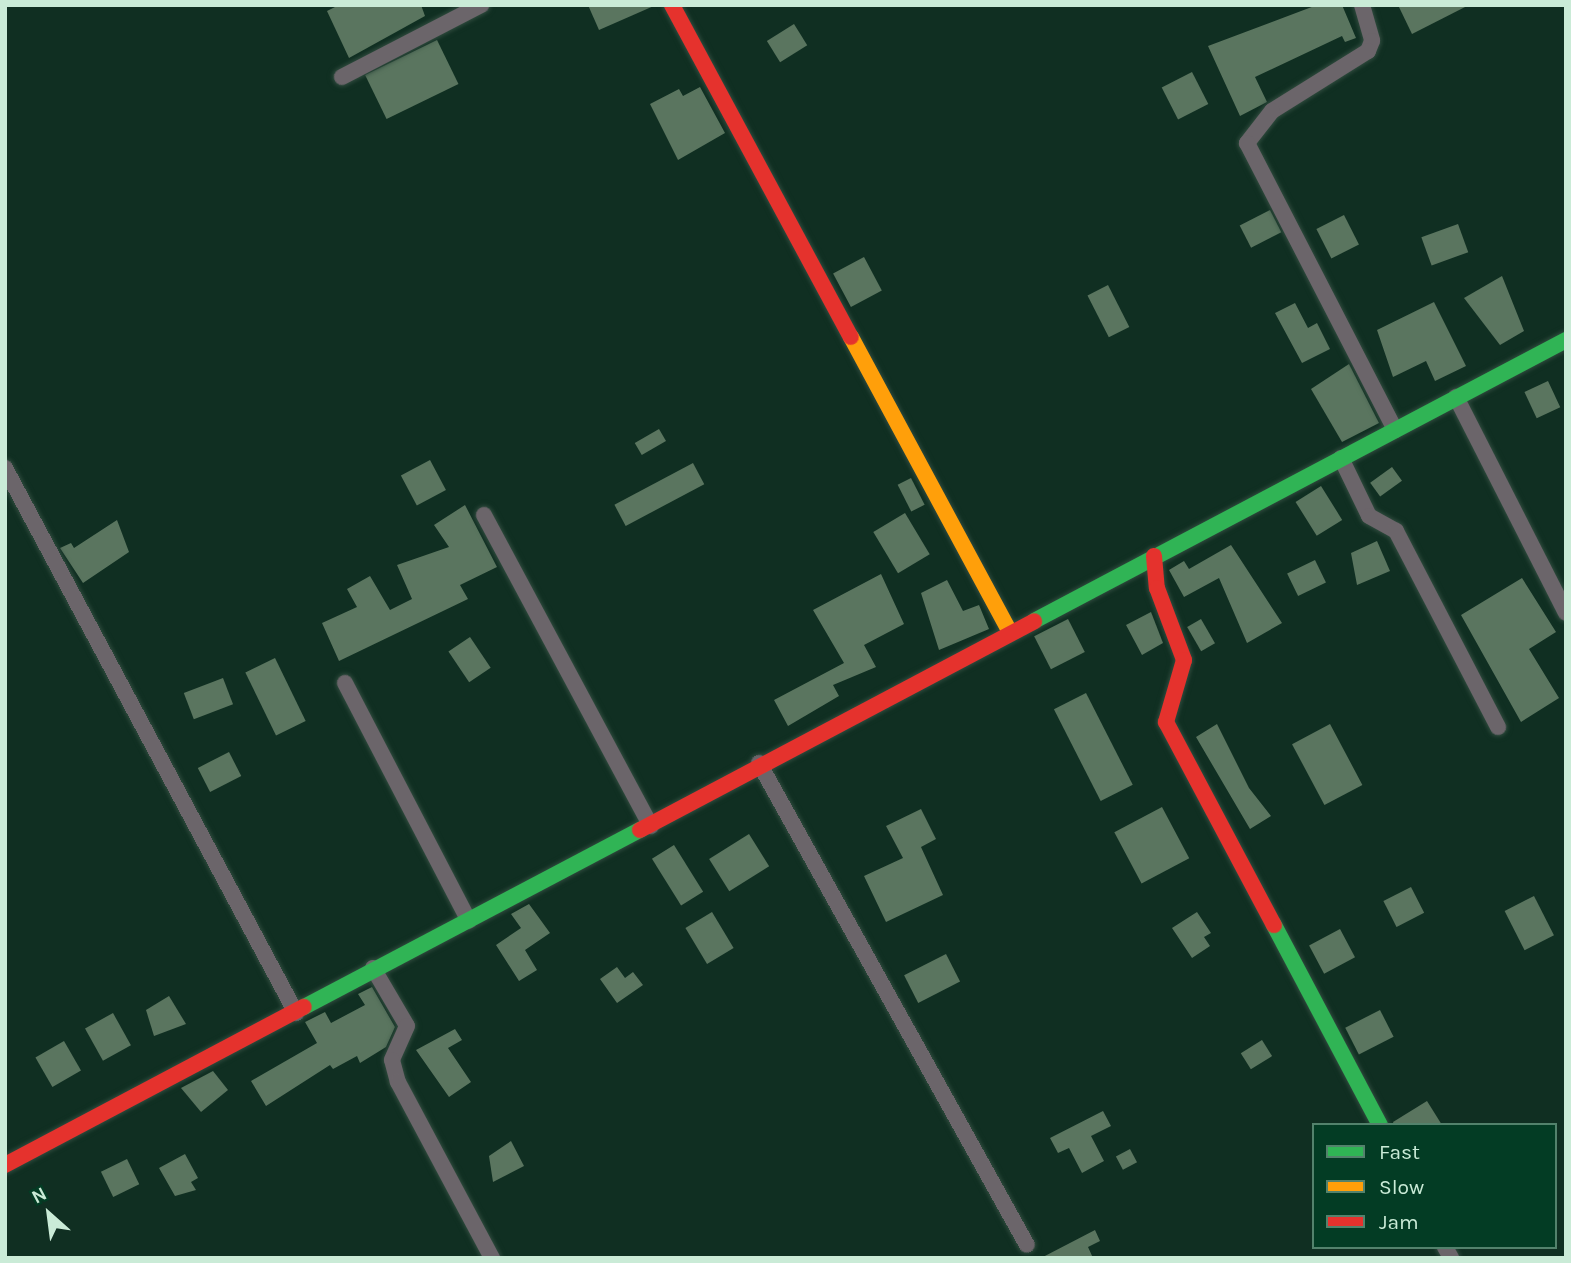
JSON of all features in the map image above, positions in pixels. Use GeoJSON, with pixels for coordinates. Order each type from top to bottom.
{"type":"FeatureCollection","features":[{"type":"Feature","properties":{"kind":"street"},"geometry":{"type":"LineString","coordinates":[[342,77],[481,5]]}},
{"type":"Feature","properties":{"kind":"street"},"geometry":{"type":"LineString","coordinates":[[672,5],[1009,632]]}},
{"type":"Feature","properties":{"kind":"street"},"geometry":{"type":"LineString","coordinates":[[1362,5],[1372,41],[1368,51],[1272,111],[1247,143],[1395,430]]}},
{"type":"Feature","properties":{"kind":"street"},"geometry":{"type":"LineString","coordinates":[[5,1165],[296,1013],[373,968],[651,826],[759,763],[1566,340]]}},
{"type":"Feature","properties":{"kind":"street"},"geometry":{"type":"LineString","coordinates":[[1457,397],[1566,613]]}},
{"type":"Feature","properties":{"kind":"street"},"geometry":{"type":"LineString","coordinates":[[1341,458],[1369,516],[1396,531],[1498,727]]}},
{"type":"Feature","properties":{"kind":"street"},"geometry":{"type":"LineString","coordinates":[[5,468],[296,1013]]}},
{"type":"Feature","properties":{"kind":"street"},"geometry":{"type":"LineString","coordinates":[[484,515],[651,826]]}},
{"type":"Feature","properties":{"kind":"street"},"geometry":{"type":"LineString","coordinates":[[1154,556],[1157,588],[1184,660],[1166,722],[1379,1123]]}},
{"type":"Feature","properties":{"kind":"street"},"geometry":{"type":"LineString","coordinates":[[345,683],[469,921]]}},
{"type":"Feature","properties":{"kind":"street"},"geometry":{"type":"LineString","coordinates":[[759,763],[1027,1245]]}},
{"type":"Feature","properties":{"kind":"street"},"geometry":{"type":"LineString","coordinates":[[373,968],[407,1026],[392,1060],[398,1082],[492,1258]]}},
{"type":"Feature","properties":{"kind":"building"},"geometry":{"type":"Polygon","coordinates":[[[339,5],[421,5],[425,16],[349,58],[327,11],[339,5]]]}},
{"type":"Feature","properties":{"kind":"building"},"geometry":{"type":"Polygon","coordinates":[[[588,5],[656,5],[599,30],[588,5]]]}},
{"type":"Feature","properties":{"kind":"building"},"geometry":{"type":"Polygon","coordinates":[[[1317,5],[1342,5],[1356,38],[1345,42],[1342,36],[1255,77],[1267,102],[1240,116],[1208,46],[1317,5]]]}},
{"type":"Feature","properties":{"kind":"building"},"geometry":{"type":"Polygon","coordinates":[[[1398,5],[1469,5],[1412,34],[1398,5]]]}},
{"type":"Feature","properties":{"kind":"building"},"geometry":{"type":"Polygon","coordinates":[[[794,24],[807,45],[780,62],[767,41],[794,24]]]}},
{"type":"Feature","properties":{"kind":"building"},"geometry":{"type":"Polygon","coordinates":[[[437,40],[458,84],[387,119],[365,75],[437,40]]]}},
{"type":"Feature","properties":{"kind":"building"},"geometry":{"type":"Polygon","coordinates":[[[1192,72],[1208,104],[1178,120],[1162,87],[1192,72]]]}},
{"type":"Feature","properties":{"kind":"building"},"geometry":{"type":"Polygon","coordinates":[[[700,87],[725,133],[678,160],[650,104],[679,89],[683,96],[700,87]]]}},
{"type":"Feature","properties":{"kind":"building"},"geometry":{"type":"Polygon","coordinates":[[[1270,210],[1281,232],[1251,248],[1240,225],[1270,210]]]}},
{"type":"Feature","properties":{"kind":"building"},"geometry":{"type":"Polygon","coordinates":[[[1344,215],[1359,244],[1331,258],[1316,229],[1344,215]]]}},
{"type":"Feature","properties":{"kind":"building"},"geometry":{"type":"Polygon","coordinates":[[[1458,224],[1468,252],[1432,266],[1421,237],[1458,224]]]}},
{"type":"Feature","properties":{"kind":"building"},"geometry":{"type":"Polygon","coordinates":[[[864,257],[882,291],[851,307],[833,273],[864,257]]]}},
{"type":"Feature","properties":{"kind":"building"},"geometry":{"type":"Polygon","coordinates":[[[1502,276],[1524,331],[1500,345],[1464,298],[1502,276]]]}},
{"type":"Feature","properties":{"kind":"building"},"geometry":{"type":"Polygon","coordinates":[[[1108,285],[1129,327],[1109,337],[1088,295],[1108,285]]]}},
{"type":"Feature","properties":{"kind":"building"},"geometry":{"type":"Polygon","coordinates":[[[1434,302],[1466,366],[1435,381],[1426,361],[1393,377],[1377,330],[1434,302]]]}},
{"type":"Feature","properties":{"kind":"building"},"geometry":{"type":"Polygon","coordinates":[[[1295,303],[1308,328],[1317,323],[1330,349],[1302,363],[1275,313],[1295,303]]]}},
{"type":"Feature","properties":{"kind":"building"},"geometry":{"type":"Polygon","coordinates":[[[1349,364],[1379,423],[1342,442],[1311,389],[1349,364]]]}},
{"type":"Feature","properties":{"kind":"building"},"geometry":{"type":"Polygon","coordinates":[[[1548,381],[1560,407],[1537,418],[1524,392],[1548,381]]]}},
{"type":"Feature","properties":{"kind":"building"},"geometry":{"type":"Polygon","coordinates":[[[659,429],[666,441],[642,455],[635,443],[659,429]]]}},
{"type":"Feature","properties":{"kind":"building"},"geometry":{"type":"Polygon","coordinates":[[[430,460],[446,490],[417,506],[401,475],[430,460]]]}},
{"type":"Feature","properties":{"kind":"building"},"geometry":{"type":"Polygon","coordinates":[[[693,463],[704,484],[626,526],[614,505],[693,463]]]}},
{"type":"Feature","properties":{"kind":"building"},"geometry":{"type":"Polygon","coordinates":[[[1392,467],[1402,481],[1380,497],[1370,483],[1392,467]]]}},
{"type":"Feature","properties":{"kind":"building"},"geometry":{"type":"Polygon","coordinates":[[[911,478],[925,505],[911,512],[898,485],[911,478]]]}},
{"type":"Feature","properties":{"kind":"building"},"geometry":{"type":"Polygon","coordinates":[[[1321,486],[1342,520],[1317,536],[1296,502],[1321,486]]]}},
{"type":"Feature","properties":{"kind":"building"},"geometry":{"type":"Polygon","coordinates":[[[465,505],[497,567],[460,585],[468,599],[339,661],[322,623],[357,607],[347,589],[370,576],[390,610],[412,599],[397,565],[449,547],[434,525],[465,505]]]}},
{"type":"Feature","properties":{"kind":"building"},"geometry":{"type":"Polygon","coordinates":[[[905,513],[930,554],[898,573],[873,532],[905,513]]]}},
{"type":"Feature","properties":{"kind":"building"},"geometry":{"type":"Polygon","coordinates":[[[117,520],[129,552],[83,583],[60,548],[71,543],[74,548],[117,520]]]}},
{"type":"Feature","properties":{"kind":"building"},"geometry":{"type":"Polygon","coordinates":[[[1377,541],[1390,571],[1357,585],[1351,553],[1377,541]]]}},
{"type":"Feature","properties":{"kind":"building"},"geometry":{"type":"Polygon","coordinates":[[[1231,545],[1282,623],[1247,643],[1219,578],[1184,597],[1169,570],[1184,561],[1189,569],[1231,545]]]}},
{"type":"Feature","properties":{"kind":"building"},"geometry":{"type":"Polygon","coordinates":[[[1315,560],[1326,582],[1298,596],[1287,574],[1315,560]]]}},
{"type":"Feature","properties":{"kind":"building"},"geometry":{"type":"Polygon","coordinates":[[[881,574],[904,624],[864,645],[876,667],[833,685],[839,696],[788,726],[774,700],[844,663],[813,610],[881,574]]]}},
{"type":"Feature","properties":{"kind":"building"},"geometry":{"type":"Polygon","coordinates":[[[1522,578],[1556,632],[1529,649],[1559,698],[1521,722],[1461,615],[1522,578]]]}},
{"type":"Feature","properties":{"kind":"building"},"geometry":{"type":"Polygon","coordinates":[[[947,580],[963,611],[979,605],[989,629],[939,650],[921,593],[947,580]]]}},
{"type":"Feature","properties":{"kind":"building"},"geometry":{"type":"Polygon","coordinates":[[[1151,612],[1163,643],[1142,655],[1126,625],[1151,612]]]}},
{"type":"Feature","properties":{"kind":"building"},"geometry":{"type":"Polygon","coordinates":[[[1068,619],[1085,652],[1051,669],[1034,636],[1068,619]]]}},
{"type":"Feature","properties":{"kind":"building"},"geometry":{"type":"Polygon","coordinates":[[[1201,619],[1215,643],[1201,651],[1187,627],[1201,619]]]}},
{"type":"Feature","properties":{"kind":"building"},"geometry":{"type":"Polygon","coordinates":[[[470,637],[491,668],[469,682],[448,652],[470,637]]]}},
{"type":"Feature","properties":{"kind":"building"},"geometry":{"type":"Polygon","coordinates":[[[275,658],[306,721],[276,735],[245,672],[275,658]]]}},
{"type":"Feature","properties":{"kind":"building"},"geometry":{"type":"Polygon","coordinates":[[[223,678],[233,704],[194,719],[184,693],[223,678]]]}},
{"type":"Feature","properties":{"kind":"building"},"geometry":{"type":"Polygon","coordinates":[[[1086,693],[1133,785],[1101,801],[1054,709],[1086,693]]]}},
{"type":"Feature","properties":{"kind":"building"},"geometry":{"type":"Polygon","coordinates":[[[1217,724],[1249,788],[1271,816],[1250,829],[1196,737],[1217,724]]]}},
{"type":"Feature","properties":{"kind":"building"},"geometry":{"type":"Polygon","coordinates":[[[1330,724],[1362,785],[1324,805],[1292,744],[1330,724]]]}},
{"type":"Feature","properties":{"kind":"building"},"geometry":{"type":"Polygon","coordinates":[[[229,752],[241,776],[210,792],[198,768],[229,752]]]}},
{"type":"Feature","properties":{"kind":"building"},"geometry":{"type":"Polygon","coordinates":[[[1162,807],[1189,858],[1142,884],[1114,832],[1162,807]]]}},
{"type":"Feature","properties":{"kind":"building"},"geometry":{"type":"Polygon","coordinates":[[[921,809],[936,839],[921,847],[943,895],[886,922],[864,876],[903,858],[886,826],[921,809]]]}},
{"type":"Feature","properties":{"kind":"building"},"geometry":{"type":"Polygon","coordinates":[[[749,834],[769,866],[729,891],[709,859],[749,834]]]}},
{"type":"Feature","properties":{"kind":"building"},"geometry":{"type":"Polygon","coordinates":[[[674,845],[703,892],[681,905],[652,859],[674,845]]]}},
{"type":"Feature","properties":{"kind":"building"},"geometry":{"type":"Polygon","coordinates":[[[1411,887],[1424,913],[1397,927],[1383,901],[1411,887]]]}},
{"type":"Feature","properties":{"kind":"building"},"geometry":{"type":"Polygon","coordinates":[[[1534,896],[1554,935],[1525,950],[1505,911],[1534,896]]]}},
{"type":"Feature","properties":{"kind":"building"},"geometry":{"type":"Polygon","coordinates":[[[529,904],[550,933],[525,950],[537,970],[519,981],[496,945],[521,928],[511,914],[529,904]]]}},
{"type":"Feature","properties":{"kind":"building"},"geometry":{"type":"Polygon","coordinates":[[[712,912],[734,948],[707,964],[685,928],[712,912]]]}},
{"type":"Feature","properties":{"kind":"building"},"geometry":{"type":"Polygon","coordinates":[[[1197,912],[1211,933],[1204,937],[1210,946],[1192,958],[1172,928],[1197,912]]]}},
{"type":"Feature","properties":{"kind":"building"},"geometry":{"type":"Polygon","coordinates":[[[1340,929],[1355,957],[1324,974],[1309,945],[1340,929]]]}},
{"type":"Feature","properties":{"kind":"building"},"geometry":{"type":"Polygon","coordinates":[[[946,954],[960,982],[918,1003],[904,975],[946,954]]]}},
{"type":"Feature","properties":{"kind":"building"},"geometry":{"type":"Polygon","coordinates":[[[617,967],[625,978],[633,972],[643,985],[617,1003],[600,979],[617,967]]]}},
{"type":"Feature","properties":{"kind":"building"},"geometry":{"type":"Polygon","coordinates":[[[372,987],[395,1027],[386,1047],[360,1063],[357,1056],[333,1069],[330,1065],[266,1106],[251,1081],[317,1043],[305,1022],[325,1012],[331,1023],[365,1005],[358,994],[372,987]]]}},
{"type":"Feature","properties":{"kind":"building"},"geometry":{"type":"Polygon","coordinates":[[[169,996],[186,1024],[154,1036],[146,1010],[169,996]]]}},
{"type":"Feature","properties":{"kind":"building"},"geometry":{"type":"Polygon","coordinates":[[[1380,1010],[1394,1037],[1359,1054],[1345,1028],[1380,1010]]]}},
{"type":"Feature","properties":{"kind":"building"},"geometry":{"type":"Polygon","coordinates":[[[113,1013],[131,1045],[103,1061],[85,1029],[113,1013]]]}},
{"type":"Feature","properties":{"kind":"building"},"geometry":{"type":"Polygon","coordinates":[[[455,1029],[462,1040],[448,1048],[471,1082],[449,1097],[416,1050],[455,1029]]]}},
{"type":"Feature","properties":{"kind":"building"},"geometry":{"type":"Polygon","coordinates":[[[1262,1040],[1272,1056],[1251,1069],[1241,1053],[1262,1040]]]}},
{"type":"Feature","properties":{"kind":"building"},"geometry":{"type":"Polygon","coordinates":[[[64,1041],[81,1070],[52,1087],[35,1058],[64,1041]]]}},
{"type":"Feature","properties":{"kind":"building"},"geometry":{"type":"Polygon","coordinates":[[[213,1071],[228,1090],[201,1112],[181,1088],[213,1071]]]}},
{"type":"Feature","properties":{"kind":"building"},"geometry":{"type":"Polygon","coordinates":[[[1427,1101],[1441,1123],[1393,1123],[1427,1101]]]}},
{"type":"Feature","properties":{"kind":"building"},"geometry":{"type":"Polygon","coordinates":[[[1103,1111],[1111,1126],[1091,1136],[1104,1161],[1082,1173],[1069,1148],[1058,1153],[1050,1138],[1103,1111]]]}},
{"type":"Feature","properties":{"kind":"building"},"geometry":{"type":"Polygon","coordinates":[[[511,1141],[524,1166],[493,1182],[489,1156],[511,1141]]]}},
{"type":"Feature","properties":{"kind":"building"},"geometry":{"type":"Polygon","coordinates":[[[1130,1149],[1137,1162],[1123,1170],[1116,1157],[1130,1149]]]}},
{"type":"Feature","properties":{"kind":"building"},"geometry":{"type":"Polygon","coordinates":[[[185,1154],[198,1178],[191,1182],[196,1190],[175,1196],[159,1168],[185,1154]]]}},
{"type":"Feature","properties":{"kind":"building"},"geometry":{"type":"Polygon","coordinates":[[[127,1159],[139,1184],[113,1197],[101,1172],[127,1159]]]}},
{"type":"Feature","properties":{"kind":"building"},"geometry":{"type":"Polygon","coordinates":[[[1095,1230],[1100,1241],[1088,1247],[1093,1258],[1041,1258],[1095,1230]]]}},
{"type":"Feature","properties":{"kind":"traffic: fast"},"geometry":{"type":"LineString","coordinates":[[1034,621],[1566,340]]}},
{"type":"Feature","properties":{"kind":"traffic: fast"},"geometry":{"type":"LineString","coordinates":[[304,1007],[640,830]]}},
{"type":"Feature","properties":{"kind":"traffic: fast"},"geometry":{"type":"LineString","coordinates":[[1274,925],[1379,1123]]}},
{"type":"Feature","properties":{"kind":"traffic: slow"},"geometry":{"type":"LineString","coordinates":[[851,337],[1009,631]]}},
{"type":"Feature","properties":{"kind":"traffic: jam"},"geometry":{"type":"LineString","coordinates":[[672,5],[851,337]]}},
{"type":"Feature","properties":{"kind":"traffic: jam"},"geometry":{"type":"LineString","coordinates":[[1154,556],[1157,588],[1184,660],[1166,722],[1274,925]]}},
{"type":"Feature","properties":{"kind":"traffic: jam"},"geometry":{"type":"LineString","coordinates":[[640,830],[1034,621]]}},
{"type":"Feature","properties":{"kind":"traffic: jam"},"geometry":{"type":"LineString","coordinates":[[5,1165],[304,1007]]}}]}
